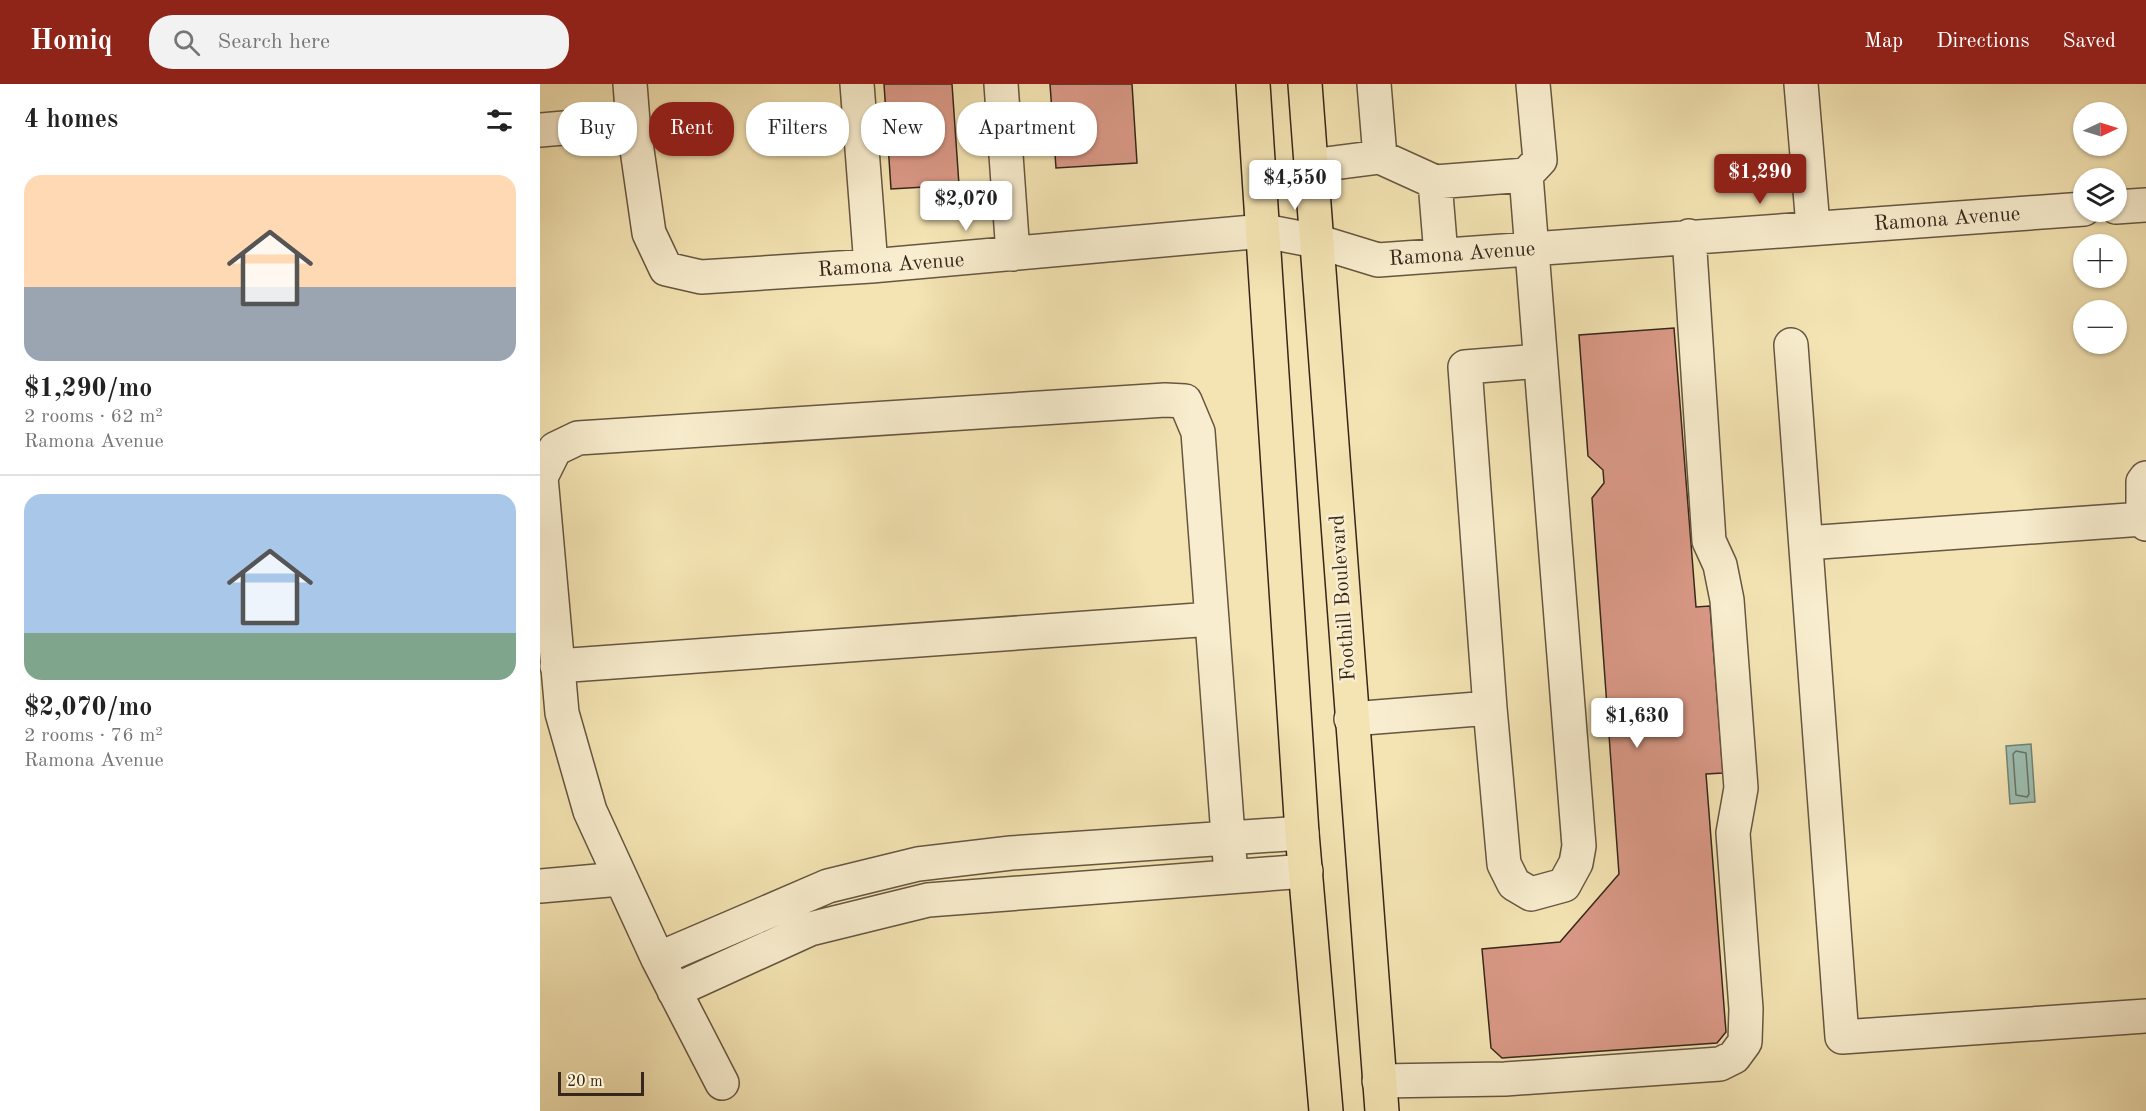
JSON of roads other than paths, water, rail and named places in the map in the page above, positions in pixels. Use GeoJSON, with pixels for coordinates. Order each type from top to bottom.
{"type":"FeatureCollection","features":[{"type":"Feature","properties":{"kind":"main road"},"geometry":{"type":"LineString","coordinates":[[1253,84],[1302,833],[1326,1111]]}},
{"type":"Feature","properties":{"kind":"main road","name":"Foothill Boulevard"},"geometry":{"type":"LineString","coordinates":[[1305,84],[1350,720],[1380,1096]]}},
{"type":"Feature","properties":{"kind":"street"},"geometry":{"type":"LineString","coordinates":[[630,84],[631,102]]}},
{"type":"Feature","properties":{"kind":"street"},"geometry":{"type":"LineString","coordinates":[[857,84],[871,266]]}},
{"type":"Feature","properties":{"kind":"street"},"geometry":{"type":"LineString","coordinates":[[1001,84],[1012,254]]}},
{"type":"Feature","properties":{"kind":"street"},"geometry":{"type":"LineString","coordinates":[[1374,84],[1380,157]]}},
{"type":"Feature","properties":{"kind":"street"},"geometry":{"type":"LineString","coordinates":[[1310,166],[1380,157],[1436,182],[1526,174],[1540,160],[1533,84]]}},
{"type":"Feature","properties":{"kind":"street"},"geometry":{"type":"LineString","coordinates":[[1801,84],[1813,226]]}},
{"type":"Feature","properties":{"kind":"street"},"geometry":{"type":"LineString","coordinates":[[540,129],[558,128]]}},
{"type":"Feature","properties":{"kind":"street","name":"Ramona Avenue"},"geometry":{"type":"LineString","coordinates":[[637,150],[649,233],[666,269],[701,277],[871,266],[1264,231],[1316,241],[1378,260],[1813,226],[2073,210]]}},
{"type":"Feature","properties":{"kind":"street"},"geometry":{"type":"LineString","coordinates":[[1526,174],[1579,846],[1576,863],[1564,885],[1531,894],[1514,884],[1504,864],[1465,367],[1540,361]]}},
{"type":"Feature","properties":{"kind":"street"},"geometry":{"type":"LineString","coordinates":[[1436,182],[1441,255]]}},
{"type":"Feature","properties":{"kind":"street"},"geometry":{"type":"LineString","coordinates":[[2127,206],[2146,205]]}},
{"type":"Feature","properties":{"kind":"street"},"geometry":{"type":"LineString","coordinates":[[1380,1096],[1505,1078],[1720,1064],[1734,1057],[1744,1042],[1746,1009],[1733,833],[1741,788],[1728,600],[1720,565],[1709,541],[1689,236]]}},
{"type":"Feature","properties":{"kind":"street"},"geometry":{"type":"LineString","coordinates":[[1791,345],[1842,1037],[2146,1016]]}},
{"type":"Feature","properties":{"kind":"street"},"geometry":{"type":"LineString","coordinates":[[722,1083],[658,959],[590,811],[562,712],[541,477],[555,449],[578,438],[1166,400],[1185,401],[1198,432],[1231,876]]}},
{"type":"Feature","properties":{"kind":"street"},"geometry":{"type":"LineString","coordinates":[[1806,543],[2144,522],[2143,482],[2146,478]]}},
{"type":"Feature","properties":{"kind":"street"},"geometry":{"type":"LineString","coordinates":[[558,666],[1212,619]]}},
{"type":"Feature","properties":{"kind":"street"},"geometry":{"type":"LineString","coordinates":[[1350,720],[1490,708]]}},
{"type":"Feature","properties":{"kind":"street"},"geometry":{"type":"LineString","coordinates":[[658,959],[828,886],[918,864],[1011,853],[1302,833]]}},
{"type":"Feature","properties":{"kind":"street"},"geometry":{"type":"LineString","coordinates":[[674,991],[810,929],[928,900],[1306,871]]}},
{"type":"Feature","properties":{"kind":"street"},"geometry":{"type":"LineString","coordinates":[[540,885],[620,879]]}},
{"type":"Feature","properties":{"kind":"water"},"geometry":{"type":"Polygon","coordinates":[[[2031,744],[2035,802],[2010,804],[2006,746],[2031,744]]]}}]}
